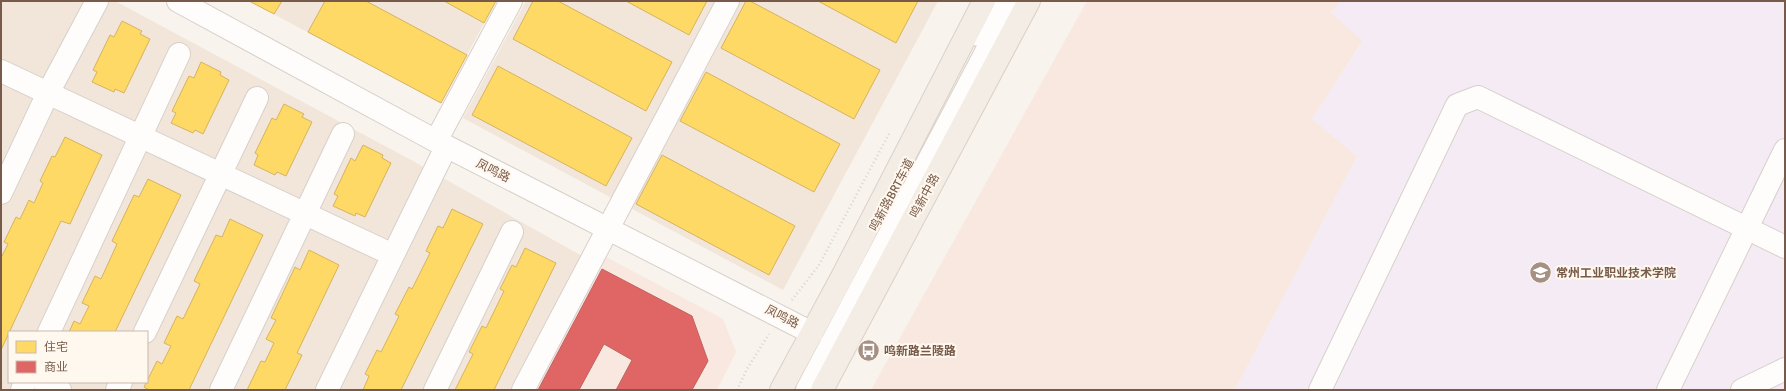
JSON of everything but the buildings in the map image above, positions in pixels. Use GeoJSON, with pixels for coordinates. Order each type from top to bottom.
{"type":"FeatureCollection","features":[{"type":"Feature","properties":{"kind":"main road"},"geometry":{"type":"LineString","coordinates":[[781,390],[984,1]]}},
{"type":"Feature","properties":{"kind":"main road","name":"鸣新中路"},"geometry":{"type":"LineString","coordinates":[[822,390],[1029,1]]}},
{"type":"Feature","properties":{"kind":"street"},"geometry":{"type":"LineString","coordinates":[[1,193],[48,93],[97,1]]}},
{"type":"Feature","properties":{"kind":"street","name":"凤鸣路"},"geometry":{"type":"LineString","coordinates":[[178,1],[441,144],[812,333]]}},
{"type":"Feature","properties":{"kind":"street"},"geometry":{"type":"LineString","coordinates":[[327,390],[393,255],[441,144],[511,1]]}},
{"type":"Feature","properties":{"kind":"street"},"geometry":{"type":"LineString","coordinates":[[523,390],[607,228],[728,1]]}},
{"type":"Feature","properties":{"kind":"street","name":"鸣新路BRT车道"},"geometry":{"type":"LineString","coordinates":[[789,390],[996,1]]}},
{"type":"Feature","properties":{"kind":"street","name":"鸣新路BRT车道"},"geometry":{"type":"LineString","coordinates":[[806,390],[1013,1]]}},
{"type":"Feature","properties":{"kind":"street"},"geometry":{"type":"LineString","coordinates":[[49,331],[179,54]]}},
{"type":"Feature","properties":{"kind":"street"},"geometry":{"type":"LineString","coordinates":[[1,71],[393,255]]}},
{"type":"Feature","properties":{"kind":"street"},"geometry":{"type":"LineString","coordinates":[[145,331],[257,98]]}},
{"type":"Feature","properties":{"kind":"street"},"geometry":{"type":"LineString","coordinates":[[1320,390],[1457,105],[1478,98],[1785,247]]}},
{"type":"Feature","properties":{"kind":"street"},"geometry":{"type":"LineString","coordinates":[[220,390],[343,134]]}},
{"type":"Feature","properties":{"kind":"street"},"geometry":{"type":"LineString","coordinates":[[1668,390],[1785,150]]}},
{"type":"Feature","properties":{"kind":"street"},"geometry":{"type":"LineString","coordinates":[[435,390],[512,232]]}},
{"type":"Feature","properties":{"kind":"street"},"geometry":{"type":"LineString","coordinates":[[1742,390],[1785,369]]}},
{"type":"Feature","properties":{"kind":"street"},"geometry":{"type":"LineString","coordinates":[[46,383],[60,390]]}},
{"type":"Feature","properties":{"kind":"path"},"geometry":{"type":"LineString","coordinates":[[736,390],[747,369],[780,316],[819,265],[893,126]]}},
{"type":"Feature","properties":{"kind":"shaded area"},"geometry":{"type":"Polygon","coordinates":[[[1,1],[115,1],[411,160],[582,256],[512,390],[1,390],[1,1]]]}},
{"type":"Feature","properties":{"kind":"shaded area"},"geometry":{"type":"Polygon","coordinates":[[[249,1],[496,1],[441,103],[249,1]]]}},
{"type":"Feature","properties":{"kind":"shaded area"},"geometry":{"type":"Polygon","coordinates":[[[526,1],[938,1],[783,290],[463,118],[526,1]]]}},
{"type":"Feature","properties":{"kind":"shaded area"},"geometry":{"type":"Polygon","coordinates":[[[1087,1],[1341,1],[1331,13],[1363,40],[1312,119],[1357,156],[1235,390],[871,390],[1087,1]]]}},
{"type":"Feature","properties":{"kind":"shaded area","name":"常州工业职业技术学院"},"geometry":{"type":"Polygon","coordinates":[[[1341,1],[1785,1],[1785,390],[1235,390],[1357,156],[1312,119],[1363,41],[1331,13],[1341,1]]]}},
{"type":"Feature","properties":{"kind":"shaded area"},"geometry":{"type":"Polygon","coordinates":[[[587,247],[723,319],[736,352],[717,390],[512,390],[587,247]]]}},
{"type":"Feature","properties":{"kind":"place","name":"常州工业职业技术学院"},"geometry":{"type":"Point","coordinates":[1541,273]}},
{"type":"Feature","properties":{"kind":"place","name":"鸣新路兰陵路"},"geometry":{"type":"Point","coordinates":[869,351]}}]}
